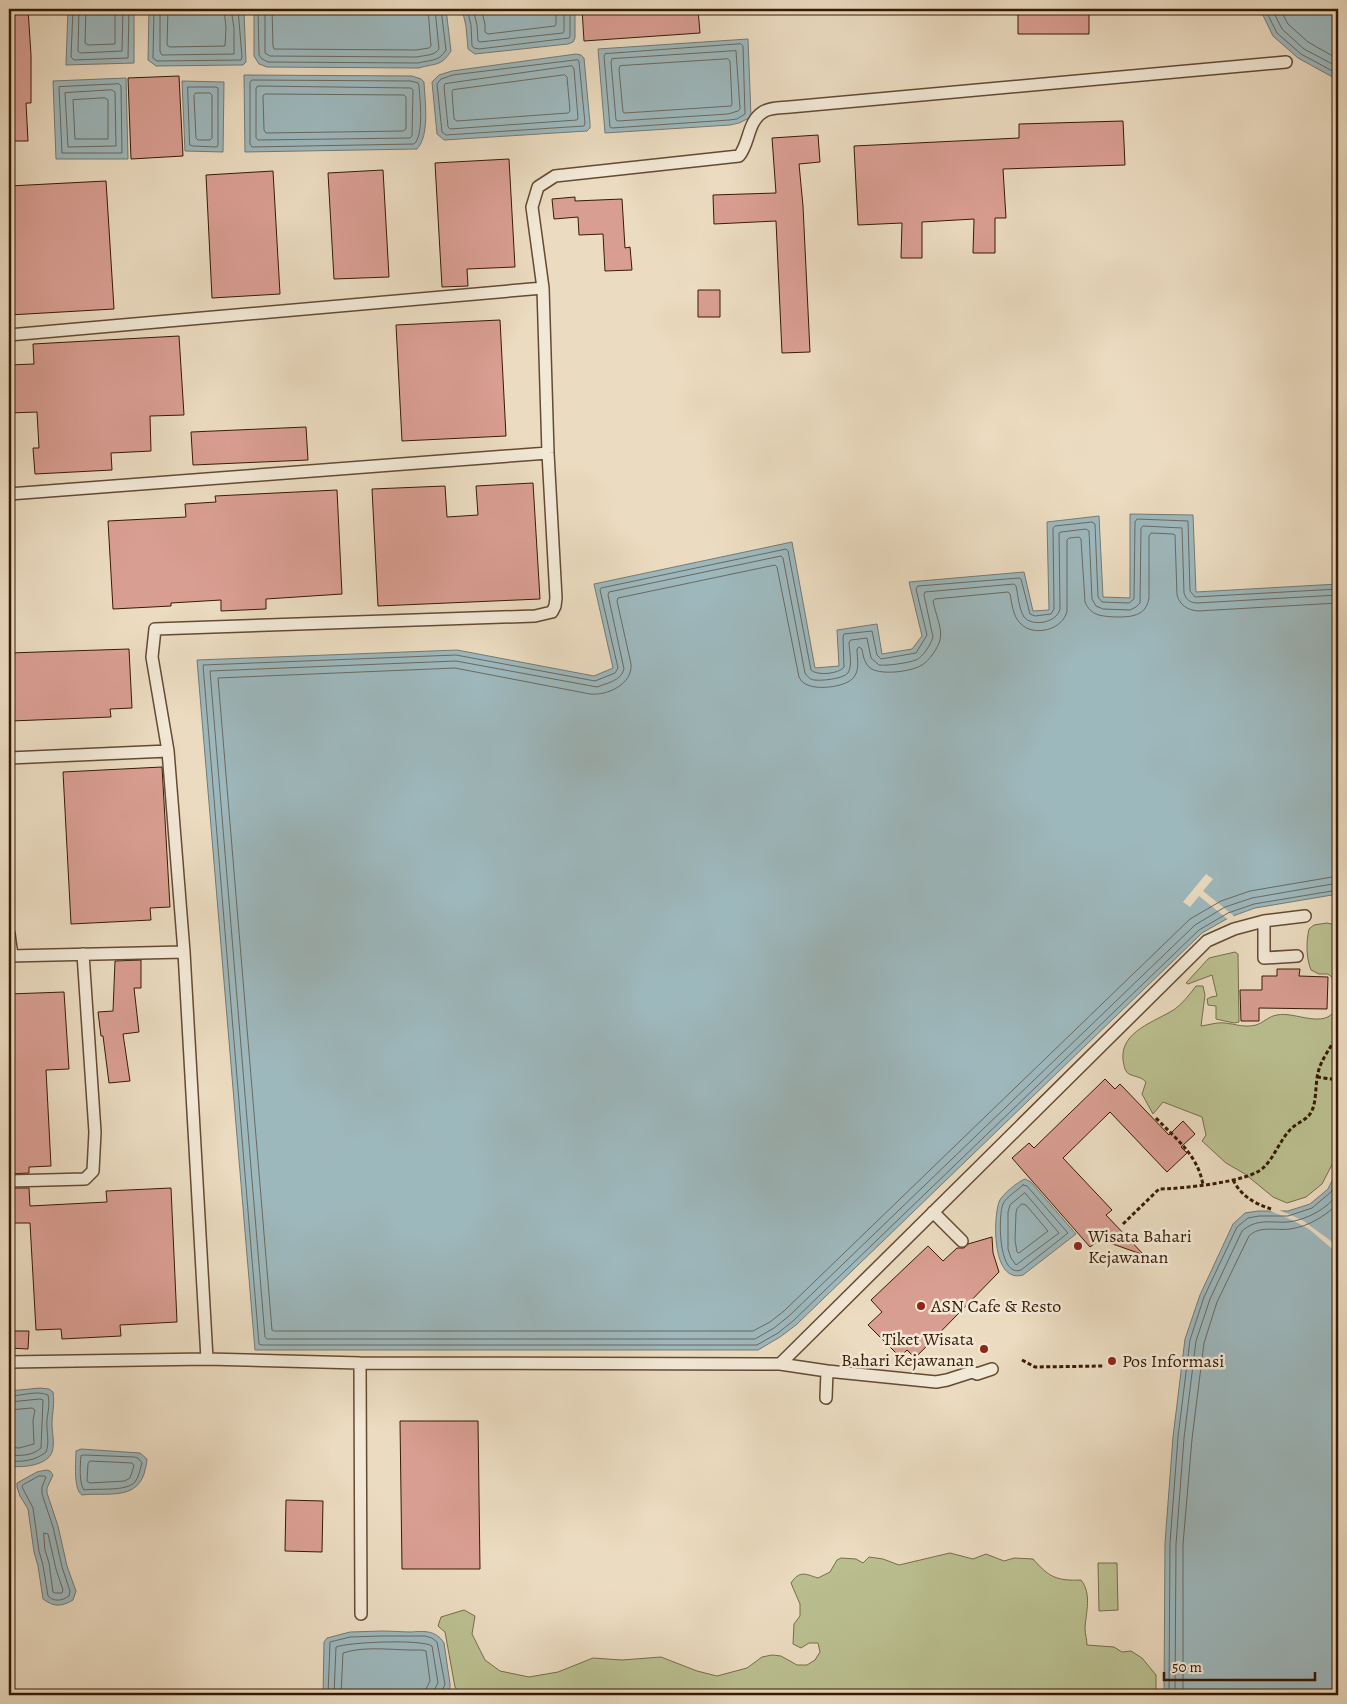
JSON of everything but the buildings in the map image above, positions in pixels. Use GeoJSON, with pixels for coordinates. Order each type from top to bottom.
{"type":"FeatureCollection","features":[{"type":"Feature","properties":{"kind":"lane"},"geometry":{"type":"LineString","coordinates":[[207,1359],[184,952],[168,751],[152,657],[155,629],[542,616],[552,612],[556,598],[548,453],[543,288],[532,207],[538,187],[555,176],[739,156],[744,151],[751,126],[764,110],[1286,62]]}},
{"type":"Feature","properties":{"kind":"lane"},"geometry":{"type":"LineString","coordinates":[[9,335],[543,288]]}},
{"type":"Feature","properties":{"kind":"lane"},"geometry":{"type":"LineString","coordinates":[[9,494],[548,453]]}},
{"type":"Feature","properties":{"kind":"lane"},"geometry":{"type":"LineString","coordinates":[[9,758],[168,751]]}},
{"type":"Feature","properties":{"kind":"lane"},"geometry":{"type":"LineString","coordinates":[[780,1364],[1208,941],[1234,929],[1264,921],[1305,916]]}},
{"type":"Feature","properties":{"kind":"lane"},"geometry":{"type":"LineString","coordinates":[[1264,921],[1264,958],[1297,956]]}},
{"type":"Feature","properties":{"kind":"lane"},"geometry":{"type":"LineString","coordinates":[[9,934],[10,956],[184,952]]}},
{"type":"Feature","properties":{"kind":"lane"},"geometry":{"type":"LineString","coordinates":[[9,1181],[85,1180],[93,1171],[95,1132],[83,954]]}},
{"type":"Feature","properties":{"kind":"lane"},"geometry":{"type":"LineString","coordinates":[[933,1212],[962,1241]]}},
{"type":"Feature","properties":{"kind":"lane"},"geometry":{"type":"LineString","coordinates":[[9,1362],[207,1359],[360,1364],[780,1364],[827,1371],[936,1382],[972,1372],[977,1374],[992,1369]]}},
{"type":"Feature","properties":{"kind":"lane"},"geometry":{"type":"LineString","coordinates":[[360,1364],[362,1614]]}},
{"type":"Feature","properties":{"kind":"lane"},"geometry":{"type":"LineString","coordinates":[[826,1398],[827,1371]]}},
{"type":"Feature","properties":{"kind":"path"},"geometry":{"type":"LineString","coordinates":[[1122,1224],[1159,1189],[1176,1189],[1233,1180],[1254,1175],[1264,1168],[1280,1142],[1292,1128],[1310,1114],[1318,1070],[1338,1032]]}},
{"type":"Feature","properties":{"kind":"path"},"geometry":{"type":"LineString","coordinates":[[1316,1077],[1338,1080]]}},
{"type":"Feature","properties":{"kind":"path"},"geometry":{"type":"LineString","coordinates":[[1156,1118],[1196,1162],[1203,1185]]}},
{"type":"Feature","properties":{"kind":"path"},"geometry":{"type":"LineString","coordinates":[[1233,1180],[1246,1197],[1271,1209]]}},
{"type":"Feature","properties":{"kind":"path"},"geometry":{"type":"LineString","coordinates":[[1022,1360],[1035,1367],[1104,1366]]}},
{"type":"Feature","properties":{"kind":"green space"},"geometry":{"type":"Polygon","coordinates":[[[1327,923],[1336,925],[1338,928],[1338,1153],[1322,1184],[1306,1197],[1287,1203],[1273,1197],[1245,1174],[1226,1163],[1202,1141],[1206,1135],[1202,1117],[1163,1102],[1153,1114],[1142,1094],[1146,1082],[1127,1073],[1124,1067],[1124,1050],[1127,1042],[1140,1028],[1175,1009],[1196,986],[1203,986],[1205,995],[1201,1026],[1222,1023],[1252,1026],[1271,1017],[1284,1014],[1317,1019],[1331,1015],[1336,1009],[1332,977],[1328,974],[1319,974],[1311,970],[1307,950],[1309,929],[1314,925],[1327,923]]]}},
{"type":"Feature","properties":{"kind":"green space"},"geometry":{"type":"Polygon","coordinates":[[[1235,952],[1238,954],[1239,1022],[1234,1023],[1216,1019],[1216,1006],[1208,1005],[1207,999],[1217,996],[1212,975],[1188,984],[1186,983],[1209,958],[1235,952]]]}},
{"type":"Feature","properties":{"kind":"green space"},"geometry":{"type":"Polygon","coordinates":[[[950,1553],[973,1559],[986,1554],[1004,1561],[1014,1558],[1033,1559],[1054,1577],[1065,1580],[1081,1580],[1087,1597],[1085,1628],[1087,1645],[1114,1647],[1122,1652],[1131,1651],[1142,1658],[1156,1675],[1156,1695],[465,1695],[460,1694],[455,1687],[445,1632],[438,1626],[441,1617],[464,1610],[475,1616],[472,1634],[485,1660],[500,1671],[529,1677],[558,1672],[593,1658],[622,1660],[661,1657],[697,1671],[717,1676],[747,1668],[762,1657],[772,1655],[781,1656],[797,1665],[807,1665],[815,1660],[820,1652],[818,1643],[809,1643],[801,1648],[793,1644],[794,1624],[800,1616],[800,1604],[791,1583],[797,1576],[806,1574],[818,1578],[830,1572],[837,1560],[841,1558],[856,1559],[863,1563],[869,1557],[883,1559],[899,1565],[950,1553]]]}},
{"type":"Feature","properties":{"kind":"green space"},"geometry":{"type":"Polygon","coordinates":[[[1098,1563],[1117,1563],[1118,1610],[1099,1611],[1098,1563]]]}},
{"type":"Feature","properties":{"kind":"water"},"geometry":{"type":"Polygon","coordinates":[[[68,9],[134,9],[134,63],[66,65],[68,9]]]}},
{"type":"Feature","properties":{"kind":"water"},"geometry":{"type":"Polygon","coordinates":[[[149,9],[241,9],[244,12],[246,62],[243,65],[156,66],[148,60],[149,9]]]}},
{"type":"Feature","properties":{"kind":"water"},"geometry":{"type":"Polygon","coordinates":[[[254,9],[446,9],[451,51],[441,62],[419,68],[267,67],[259,64],[254,56],[254,9]]]}},
{"type":"Feature","properties":{"kind":"water"},"geometry":{"type":"Polygon","coordinates":[[[462,9],[575,9],[575,38],[573,42],[568,44],[475,54],[468,49],[462,9]]]}},
{"type":"Feature","properties":{"kind":"water"},"geometry":{"type":"Polygon","coordinates":[[[1260,9],[1338,9],[1338,80],[1298,58],[1273,36],[1260,9]]]}},
{"type":"Feature","properties":{"kind":"water"},"geometry":{"type":"Polygon","coordinates":[[[748,39],[751,117],[730,125],[605,133],[598,49],[748,39]]]}},
{"type":"Feature","properties":{"kind":"water"},"geometry":{"type":"Polygon","coordinates":[[[576,54],[584,58],[590,123],[590,128],[587,131],[444,140],[437,134],[432,82],[439,75],[452,71],[576,54]]]}},
{"type":"Feature","properties":{"kind":"water"},"geometry":{"type":"Polygon","coordinates":[[[244,75],[412,76],[421,79],[424,82],[426,117],[424,135],[417,149],[245,152],[244,75]]]}},
{"type":"Feature","properties":{"kind":"water"},"geometry":{"type":"Polygon","coordinates":[[[126,78],[128,159],[56,159],[53,81],[126,78]]]}},
{"type":"Feature","properties":{"kind":"water"},"geometry":{"type":"Polygon","coordinates":[[[182,81],[224,82],[223,152],[185,151],[182,81]]]}},
{"type":"Feature","properties":{"kind":"water"},"geometry":{"type":"Polygon","coordinates":[[[1130,514],[1193,515],[1196,592],[1338,584],[1338,894],[1255,908],[1230,917],[1202,933],[796,1325],[758,1350],[255,1350],[197,660],[457,650],[594,676],[613,668],[594,584],[792,542],[815,668],[839,666],[837,630],[877,624],[882,654],[912,649],[922,636],[909,582],[1024,572],[1033,611],[1049,610],[1047,522],[1099,516],[1103,597],[1130,598],[1130,514]]]}},
{"type":"Feature","properties":{"kind":"water"},"geometry":{"type":"Polygon","coordinates":[[[1338,1169],[1338,1695],[1164,1695],[1165,1543],[1173,1437],[1185,1339],[1200,1295],[1233,1224],[1245,1213],[1288,1211],[1310,1204],[1328,1189],[1338,1169]]]}},
{"type":"Feature","properties":{"kind":"water"},"geometry":{"type":"Polygon","coordinates":[[[1025,1179],[1031,1182],[1076,1234],[1023,1275],[1013,1275],[1005,1270],[997,1248],[997,1210],[1003,1196],[1025,1179]]]}},
{"type":"Feature","properties":{"kind":"water"},"geometry":{"type":"Polygon","coordinates":[[[49,1389],[53,1392],[52,1452],[45,1460],[33,1465],[9,1466],[9,1391],[49,1389]]]}},
{"type":"Feature","properties":{"kind":"water"},"geometry":{"type":"Polygon","coordinates":[[[81,1449],[140,1453],[147,1459],[140,1483],[126,1492],[118,1494],[82,1495],[77,1487],[76,1475],[76,1451],[81,1449]]]}},
{"type":"Feature","properties":{"kind":"water"},"geometry":{"type":"Polygon","coordinates":[[[50,1471],[53,1475],[47,1488],[47,1493],[58,1526],[67,1566],[76,1591],[73,1600],[61,1605],[51,1604],[43,1599],[28,1509],[17,1487],[17,1483],[37,1472],[50,1471]]]}},
{"type":"Feature","properties":{"kind":"water"},"geometry":{"type":"Polygon","coordinates":[[[350,1632],[425,1632],[441,1639],[444,1643],[450,1684],[447,1692],[433,1695],[323,1695],[324,1642],[327,1638],[350,1632]]]}},
{"type":"Feature","properties":{"kind":"pier"},"geometry":{"type":"Polygon","coordinates":[[[1206,874],[1213,879],[1203,891],[1234,916],[1230,921],[1199,896],[1190,907],[1183,902],[1206,874]]]}},
{"type":"Feature","properties":{"kind":"pier"},"geometry":{"type":"Polygon","coordinates":[[[1266,1209],[1279,1210],[1302,1220],[1331,1241],[1338,1248],[1338,1254],[1309,1229],[1266,1209]]]}},
{"type":"Feature","properties":{"kind":"place","name":"Wisata Bahari Kejawanan"},"geometry":{"type":"Point","coordinates":[1078,1246]}},
{"type":"Feature","properties":{"kind":"place","name":"ASN Cafe & Resto"},"geometry":{"type":"Point","coordinates":[921,1306]}},
{"type":"Feature","properties":{"kind":"place","name":"Tiket Wisata Bahari Kejawanan"},"geometry":{"type":"Point","coordinates":[984,1349]}},
{"type":"Feature","properties":{"kind":"place","name":"Pos Informasi"},"geometry":{"type":"Point","coordinates":[1112,1361]}}]}
